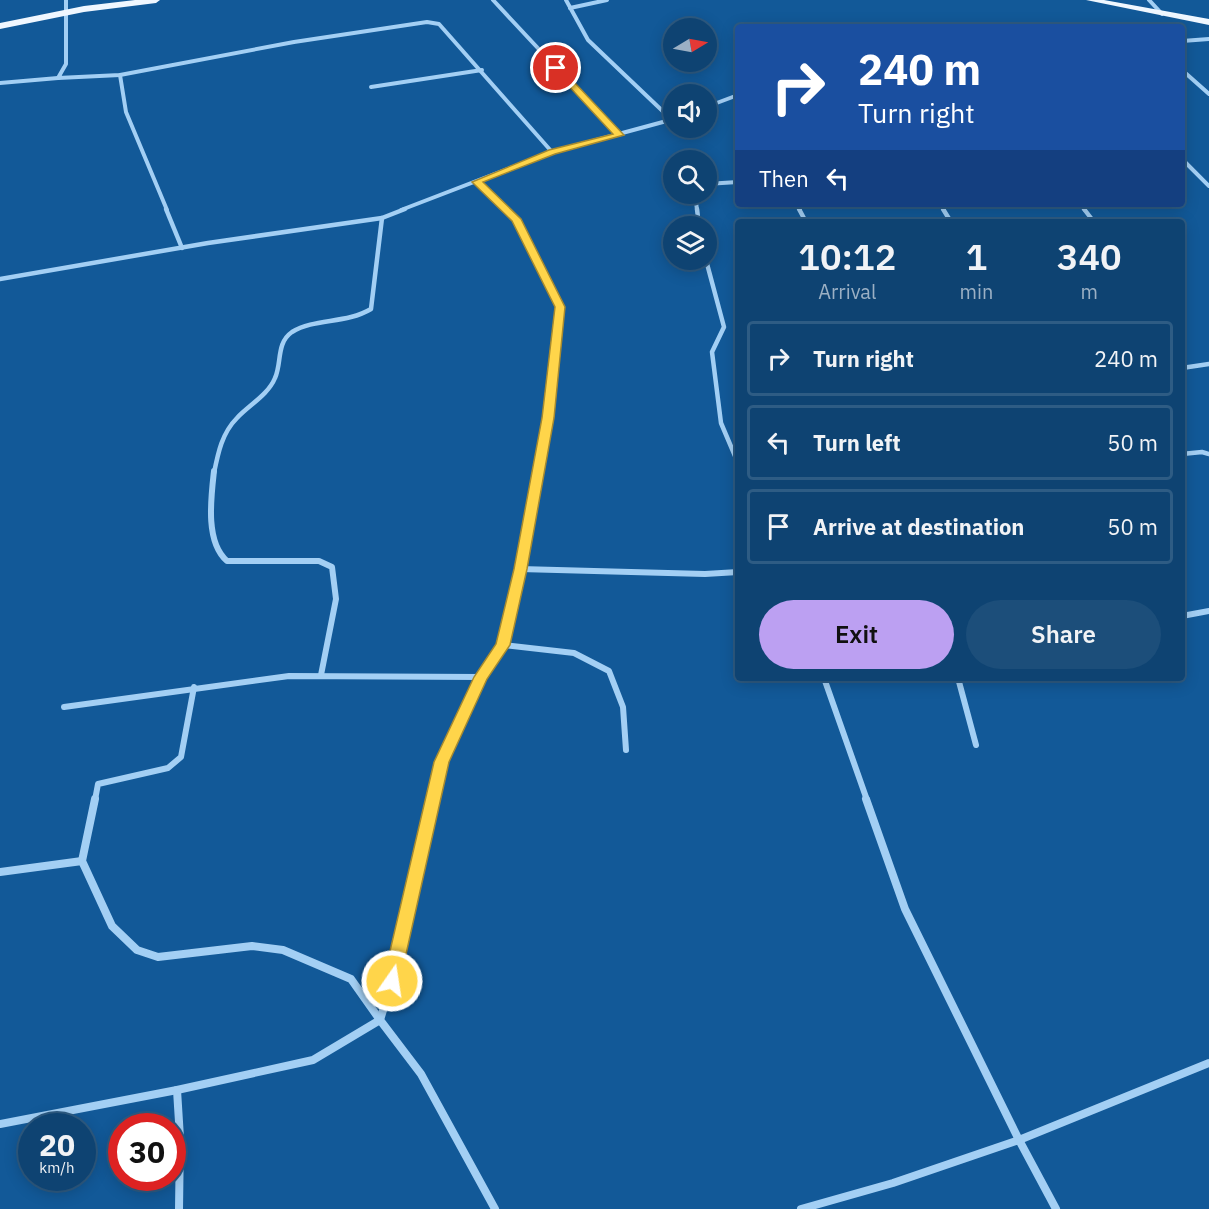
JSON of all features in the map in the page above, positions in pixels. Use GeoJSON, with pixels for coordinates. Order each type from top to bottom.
{"type":"FeatureCollection","features":[{"type":"Feature","properties":{"kind":"main road"},"geometry":{"type":"LineString","coordinates":[[0,26],[66,12],[156,0]]}},
{"type":"Feature","properties":{"kind":"main road"},"geometry":{"type":"LineString","coordinates":[[1090,0],[1209,22]]}},
{"type":"Feature","properties":{"kind":"street"},"geometry":{"type":"LineString","coordinates":[[58,78],[66,64],[66,0]]}},
{"type":"Feature","properties":{"kind":"street"},"geometry":{"type":"LineString","coordinates":[[493,0],[619,135]]}},
{"type":"Feature","properties":{"kind":"street"},"geometry":{"type":"LineString","coordinates":[[566,0],[588,40],[663,111]]}},
{"type":"Feature","properties":{"kind":"street"},"geometry":{"type":"LineString","coordinates":[[570,8],[607,0]]}},
{"type":"Feature","properties":{"kind":"street"},"geometry":{"type":"LineString","coordinates":[[1149,0],[1162,14]]}},
{"type":"Feature","properties":{"kind":"street"},"geometry":{"type":"LineString","coordinates":[[0,83],[120,75],[294,42],[428,22],[439,24],[552,152]]}},
{"type":"Feature","properties":{"kind":"street"},"geometry":{"type":"LineString","coordinates":[[1185,41],[1209,39]]}},
{"type":"Feature","properties":{"kind":"street"},"geometry":{"type":"LineString","coordinates":[[371,87],[482,70]]}},
{"type":"Feature","properties":{"kind":"street"},"geometry":{"type":"LineString","coordinates":[[1185,73],[1209,94]]}},
{"type":"Feature","properties":{"kind":"street"},"geometry":{"type":"LineString","coordinates":[[120,75],[126,112],[182,248]]}},
{"type":"Feature","properties":{"kind":"street"},"geometry":{"type":"LineString","coordinates":[[717,103],[735,96]]}},
{"type":"Feature","properties":{"kind":"street"},"geometry":{"type":"LineString","coordinates":[[0,279],[182,248],[382,218],[552,152],[663,123]]}},
{"type":"Feature","properties":{"kind":"street"},"geometry":{"type":"LineString","coordinates":[[1185,162],[1209,186]]}},
{"type":"Feature","properties":{"kind":"street"},"geometry":{"type":"LineString","coordinates":[[0,1124],[177,1090],[313,1060],[380,1020],[394,970],[441,762],[481,677],[503,645],[520,569],[548,418],[560,307],[516,219],[477,182]]}},
{"type":"Feature","properties":{"kind":"street"},"geometry":{"type":"LineString","coordinates":[[717,183],[735,182]]}},
{"type":"Feature","properties":{"kind":"street"},"geometry":{"type":"LineString","coordinates":[[1082,207],[1092,219]]}},
{"type":"Feature","properties":{"kind":"street"},"geometry":{"type":"LineString","coordinates":[[321,675],[336,598],[332,567],[319,561],[227,561],[218,552],[212,518],[213,471],[227,430],[265,394],[276,378],[280,349],[288,335],[301,328],[362,316],[371,309],[382,218]]}},
{"type":"Feature","properties":{"kind":"street"},"geometry":{"type":"LineString","coordinates":[[709,270],[724,327],[712,352],[721,423],[735,456]]}},
{"type":"Feature","properties":{"kind":"street"},"geometry":{"type":"LineString","coordinates":[[1185,368],[1209,364]]}},
{"type":"Feature","properties":{"kind":"street"},"geometry":{"type":"LineString","coordinates":[[1185,454],[1202,452],[1209,454]]}},
{"type":"Feature","properties":{"kind":"street"},"geometry":{"type":"LineString","coordinates":[[520,569],[705,574],[735,572]]}},
{"type":"Feature","properties":{"kind":"street"},"geometry":{"type":"LineString","coordinates":[[1185,616],[1209,612]]}},
{"type":"Feature","properties":{"kind":"street"},"geometry":{"type":"LineString","coordinates":[[503,645],[574,653],[609,671],[623,707],[626,750]]}},
{"type":"Feature","properties":{"kind":"street"},"geometry":{"type":"LineString","coordinates":[[64,707],[194,687],[289,676],[481,677]]}},
{"type":"Feature","properties":{"kind":"street"},"geometry":{"type":"LineString","coordinates":[[825,681],[905,909],[1019,1140],[1056,1209]]}},
{"type":"Feature","properties":{"kind":"street"},"geometry":{"type":"LineString","coordinates":[[959,681],[976,745]]}},
{"type":"Feature","properties":{"kind":"street"},"geometry":{"type":"LineString","coordinates":[[194,687],[181,757],[168,768],[98,784],[82,861],[112,926],[136,950],[158,957],[252,946],[283,950],[351,979],[421,1074],[495,1209]]}},
{"type":"Feature","properties":{"kind":"street"},"geometry":{"type":"LineString","coordinates":[[0,872],[82,861]]}},
{"type":"Feature","properties":{"kind":"street"},"geometry":{"type":"LineString","coordinates":[[801,1209],[893,1183],[1019,1140],[1209,1064]]}},
{"type":"Feature","properties":{"kind":"street"},"geometry":{"type":"LineString","coordinates":[[177,1090],[180,1138],[178,1209]]}},
{"type":"Feature","properties":{"kind":"route"},"geometry":{"type":"LineString","coordinates":[[392,981],[441,762],[481,677],[503,645],[520,569],[548,418],[560,307],[516,219],[477,182],[552,152],[619,135],[556,68]]}}]}
